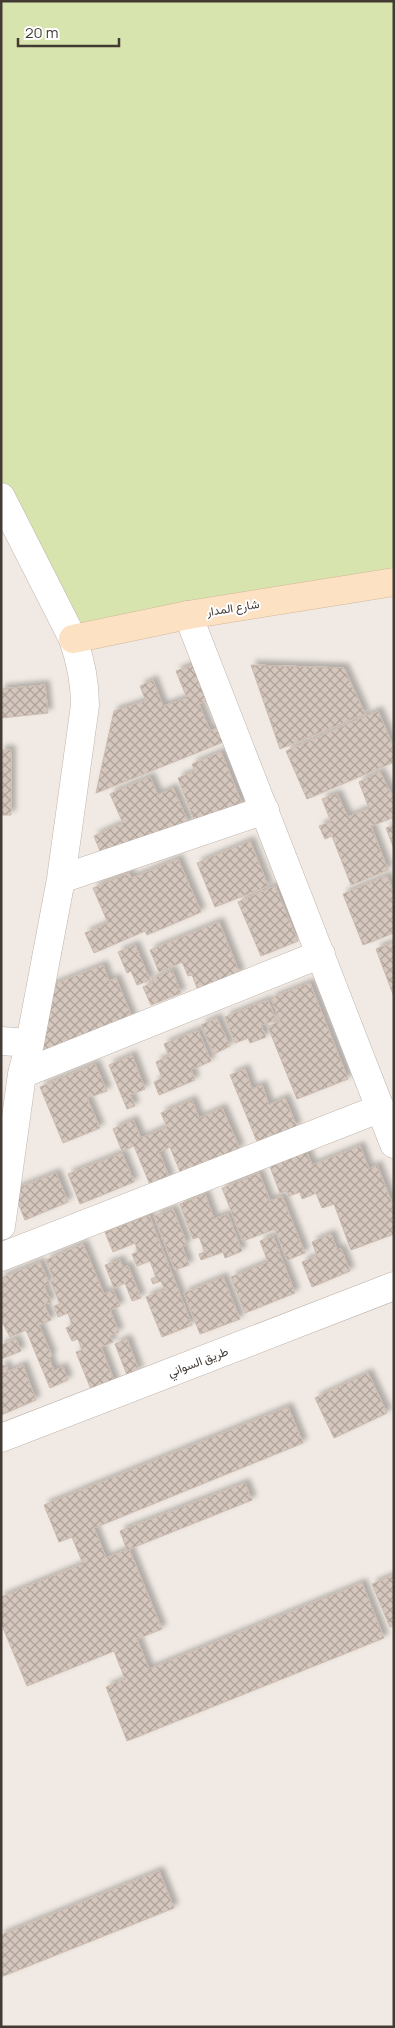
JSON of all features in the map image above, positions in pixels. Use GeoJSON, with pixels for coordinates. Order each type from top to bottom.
{"type":"FeatureCollection","features":[{"type":"Feature","properties":{"kind":"street"},"geometry":{"type":"LineString","coordinates":[[1,497],[72,639],[80,659],[85,682],[85,705],[62,879],[30,1043],[22,1074],[1,1226]]}},
{"type":"Feature","properties":{"kind":"street","name":"شارع المدار"},"geometry":{"type":"LineString","coordinates":[[72,639],[188,615],[394,582]]}},
{"type":"Feature","properties":{"kind":"street"},"geometry":{"type":"LineString","coordinates":[[188,615],[394,1144]]}},
{"type":"Feature","properties":{"kind":"street"},"geometry":{"type":"LineString","coordinates":[[62,879],[265,810]]}},
{"type":"Feature","properties":{"kind":"street"},"geometry":{"type":"LineString","coordinates":[[22,1074],[321,954]]}},
{"type":"Feature","properties":{"kind":"street"},"geometry":{"type":"LineString","coordinates":[[1,1041],[30,1043]]}},
{"type":"Feature","properties":{"kind":"street"},"geometry":{"type":"LineString","coordinates":[[1,1257],[381,1108]]}},
{"type":"Feature","properties":{"kind":"street","name":"طريق السواني"},"geometry":{"type":"LineString","coordinates":[[1,1438],[394,1286]]}},
{"type":"Feature","properties":{"kind":"green space"},"geometry":{"type":"Polygon","coordinates":[[[1,1],[394,1],[394,582],[73,639],[1,497],[1,1]]]}},
{"type":"Feature","properties":{"kind":"building"},"geometry":{"type":"Polygon","coordinates":[[[193,665],[206,701],[199,704],[210,731],[220,727],[226,741],[96,793],[114,711],[146,701],[140,686],[153,680],[163,706],[187,698],[176,671],[193,665]]]}},
{"type":"Feature","properties":{"kind":"building"},"geometry":{"type":"Polygon","coordinates":[[[251,665],[344,668],[365,714],[280,749],[251,665]]]}},
{"type":"Feature","properties":{"kind":"building"},"geometry":{"type":"Polygon","coordinates":[[[45,685],[48,713],[1,718],[1,689],[45,685]]]}},
{"type":"Feature","properties":{"kind":"building"},"geometry":{"type":"Polygon","coordinates":[[[378,711],[394,748],[394,762],[307,799],[286,751],[378,711]]]}},
{"type":"Feature","properties":{"kind":"building"},"geometry":{"type":"Polygon","coordinates":[[[1,750],[11,750],[11,815],[1,815],[1,750]]]}},
{"type":"Feature","properties":{"kind":"building"},"geometry":{"type":"Polygon","coordinates":[[[221,752],[243,806],[196,825],[178,778],[195,771],[192,764],[221,752]]]}},
{"type":"Feature","properties":{"kind":"building"},"geometry":{"type":"Polygon","coordinates":[[[380,772],[394,799],[394,824],[392,818],[371,826],[388,870],[351,885],[332,836],[325,839],[319,826],[331,822],[322,799],[337,794],[348,817],[369,808],[359,782],[380,772]]]}},
{"type":"Feature","properties":{"kind":"building"},"geometry":{"type":"Polygon","coordinates":[[[150,777],[158,795],[173,788],[189,824],[104,861],[94,836],[123,823],[110,794],[150,777]]]}},
{"type":"Feature","properties":{"kind":"building"},"geometry":{"type":"Polygon","coordinates":[[[394,825],[394,849],[386,828],[394,825]]]}},
{"type":"Feature","properties":{"kind":"building"},"geometry":{"type":"Polygon","coordinates":[[[250,841],[268,886],[215,907],[197,863],[250,841]]]}},
{"type":"Feature","properties":{"kind":"building"},"geometry":{"type":"Polygon","coordinates":[[[178,859],[201,912],[147,935],[145,931],[94,953],[85,933],[108,923],[93,888],[129,873],[132,878],[178,859]]]}},
{"type":"Feature","properties":{"kind":"building"},"geometry":{"type":"Polygon","coordinates":[[[387,876],[394,894],[394,933],[363,945],[343,894],[387,876]]]}},
{"type":"Feature","properties":{"kind":"building"},"geometry":{"type":"Polygon","coordinates":[[[275,886],[298,941],[261,956],[238,902],[275,886]]]}},
{"type":"Feature","properties":{"kind":"building"},"geometry":{"type":"Polygon","coordinates":[[[219,922],[240,974],[198,990],[192,975],[188,976],[182,962],[159,972],[150,950],[219,922]]]}},
{"type":"Feature","properties":{"kind":"building"},"geometry":{"type":"Polygon","coordinates":[[[394,942],[394,997],[376,949],[394,942]]]}},
{"type":"Feature","properties":{"kind":"building"},"geometry":{"type":"Polygon","coordinates":[[[135,945],[150,980],[137,985],[131,971],[127,973],[118,952],[135,945]]]}},
{"type":"Feature","properties":{"kind":"building"},"geometry":{"type":"Polygon","coordinates":[[[103,965],[109,981],[116,978],[133,1020],[42,1051],[49,986],[103,965]]]}},
{"type":"Feature","properties":{"kind":"building"},"geometry":{"type":"Polygon","coordinates":[[[172,970],[181,993],[151,1005],[143,987],[154,982],[152,979],[172,970]]]}},
{"type":"Feature","properties":{"kind":"building"},"geometry":{"type":"Polygon","coordinates":[[[310,983],[348,1079],[297,1099],[268,1027],[280,1021],[271,998],[310,983]]]}},
{"type":"Feature","properties":{"kind":"building"},"geometry":{"type":"Polygon","coordinates":[[[268,1000],[276,1020],[261,1025],[266,1037],[250,1043],[248,1038],[235,1043],[225,1017],[268,1000]]]}},
{"type":"Feature","properties":{"kind":"building"},"geometry":{"type":"Polygon","coordinates":[[[217,1018],[230,1046],[214,1054],[201,1025],[217,1018]]]}},
{"type":"Feature","properties":{"kind":"building"},"geometry":{"type":"Polygon","coordinates":[[[198,1030],[211,1061],[191,1070],[195,1080],[159,1095],[154,1082],[162,1078],[156,1062],[169,1056],[164,1044],[198,1030]]]}},
{"type":"Feature","properties":{"kind":"building"},"geometry":{"type":"Polygon","coordinates":[[[132,1055],[145,1089],[130,1095],[135,1106],[127,1109],[109,1065],[132,1055]]]}},
{"type":"Feature","properties":{"kind":"building"},"geometry":{"type":"Polygon","coordinates":[[[95,1064],[107,1091],[87,1098],[100,1128],[63,1143],[40,1087],[95,1064]]]}},
{"type":"Feature","properties":{"kind":"building"},"geometry":{"type":"Polygon","coordinates":[[[245,1069],[252,1089],[262,1085],[269,1105],[285,1098],[297,1127],[258,1144],[230,1075],[245,1069]]]}},
{"type":"Feature","properties":{"kind":"building"},"geometry":{"type":"Polygon","coordinates":[[[192,1100],[199,1118],[222,1108],[240,1149],[181,1174],[170,1147],[159,1152],[170,1179],[151,1187],[134,1146],[122,1151],[113,1129],[133,1120],[141,1138],[167,1127],[161,1113],[192,1100]]]}},
{"type":"Feature","properties":{"kind":"building"},"geometry":{"type":"Polygon","coordinates":[[[360,1146],[369,1169],[377,1165],[394,1208],[394,1234],[351,1250],[334,1204],[322,1208],[316,1193],[302,1199],[300,1192],[289,1196],[287,1191],[280,1193],[269,1164],[306,1150],[312,1165],[360,1146]]]}},
{"type":"Feature","properties":{"kind":"building"},"geometry":{"type":"Polygon","coordinates":[[[122,1153],[134,1182],[80,1204],[68,1174],[122,1153]]]}},
{"type":"Feature","properties":{"kind":"building"},"geometry":{"type":"Polygon","coordinates":[[[56,1173],[68,1202],[25,1220],[13,1190],[56,1173]]]}},
{"type":"Feature","properties":{"kind":"building"},"geometry":{"type":"Polygon","coordinates":[[[259,1173],[270,1201],[282,1196],[305,1253],[287,1260],[275,1229],[243,1241],[222,1188],[259,1173]]]}},
{"type":"Feature","properties":{"kind":"building"},"geometry":{"type":"Polygon","coordinates":[[[205,1194],[214,1219],[228,1214],[242,1251],[225,1258],[223,1252],[201,1260],[199,1254],[205,1252],[199,1237],[193,1239],[180,1204],[205,1194]]]}},
{"type":"Feature","properties":{"kind":"building"},"geometry":{"type":"Polygon","coordinates":[[[173,1209],[187,1244],[182,1246],[189,1265],[175,1270],[154,1216],[173,1209]]]}},
{"type":"Feature","properties":{"kind":"building"},"geometry":{"type":"Polygon","coordinates":[[[149,1215],[192,1325],[162,1337],[146,1297],[165,1290],[161,1281],[153,1284],[151,1279],[156,1277],[150,1261],[137,1266],[132,1254],[138,1252],[135,1243],[113,1252],[105,1232],[149,1215]]]}},
{"type":"Feature","properties":{"kind":"building"},"geometry":{"type":"Polygon","coordinates":[[[331,1234],[337,1250],[341,1249],[350,1271],[312,1287],[302,1262],[317,1256],[312,1242],[331,1234]]]}},
{"type":"Feature","properties":{"kind":"building"},"geometry":{"type":"Polygon","coordinates":[[[273,1236],[295,1293],[245,1313],[231,1277],[268,1262],[260,1241],[273,1236]]]}},
{"type":"Feature","properties":{"kind":"building"},"geometry":{"type":"Polygon","coordinates":[[[83,1244],[104,1294],[113,1290],[120,1306],[110,1310],[119,1332],[110,1336],[113,1342],[101,1347],[115,1383],[92,1392],[76,1352],[82,1350],[78,1339],[72,1341],[66,1328],[72,1325],[68,1313],[58,1317],[54,1306],[60,1304],[51,1282],[54,1280],[46,1260],[83,1244]]]}},
{"type":"Feature","properties":{"kind":"building"},"geometry":{"type":"Polygon","coordinates":[[[120,1260],[123,1268],[128,1266],[141,1298],[132,1301],[125,1283],[114,1288],[105,1265],[120,1260]]]}},
{"type":"Feature","properties":{"kind":"building"},"geometry":{"type":"Polygon","coordinates":[[[40,1262],[49,1283],[44,1286],[51,1302],[44,1304],[51,1320],[39,1325],[52,1356],[49,1358],[54,1371],[63,1367],[68,1380],[50,1388],[26,1330],[10,1337],[1,1320],[1,1278],[40,1262]]]}},
{"type":"Feature","properties":{"kind":"building"},"geometry":{"type":"Polygon","coordinates":[[[223,1277],[240,1319],[200,1334],[184,1293],[223,1277]]]}},
{"type":"Feature","properties":{"kind":"building"},"geometry":{"type":"Polygon","coordinates":[[[16,1339],[21,1351],[1,1359],[1,1345],[16,1339]]]}},
{"type":"Feature","properties":{"kind":"building"},"geometry":{"type":"Polygon","coordinates":[[[127,1339],[139,1371],[127,1375],[115,1344],[127,1339]]]}},
{"type":"Feature","properties":{"kind":"building"},"geometry":{"type":"Polygon","coordinates":[[[6,1365],[8,1372],[23,1365],[36,1400],[1,1415],[1,1366],[6,1365]]]}},
{"type":"Feature","properties":{"kind":"building"},"geometry":{"type":"Polygon","coordinates":[[[368,1373],[387,1413],[334,1438],[315,1398],[368,1373]]]}},
{"type":"Feature","properties":{"kind":"building"},"geometry":{"type":"Polygon","coordinates":[[[288,1407],[303,1443],[94,1528],[106,1558],[129,1549],[162,1629],[137,1639],[149,1669],[362,1583],[384,1638],[127,1741],[106,1687],[125,1679],[114,1651],[27,1686],[1,1623],[1,1597],[83,1564],[72,1537],[59,1542],[44,1505],[288,1407]]]}},
{"type":"Feature","properties":{"kind":"building"},"geometry":{"type":"Polygon","coordinates":[[[245,1483],[252,1500],[127,1550],[120,1531],[245,1483]]]}},
{"type":"Feature","properties":{"kind":"building"},"geometry":{"type":"Polygon","coordinates":[[[394,1575],[394,1626],[390,1627],[372,1584],[394,1575]]]}},
{"type":"Feature","properties":{"kind":"building"},"geometry":{"type":"Polygon","coordinates":[[[159,1871],[174,1908],[1,1977],[1,1935],[159,1871]]]}}]}
